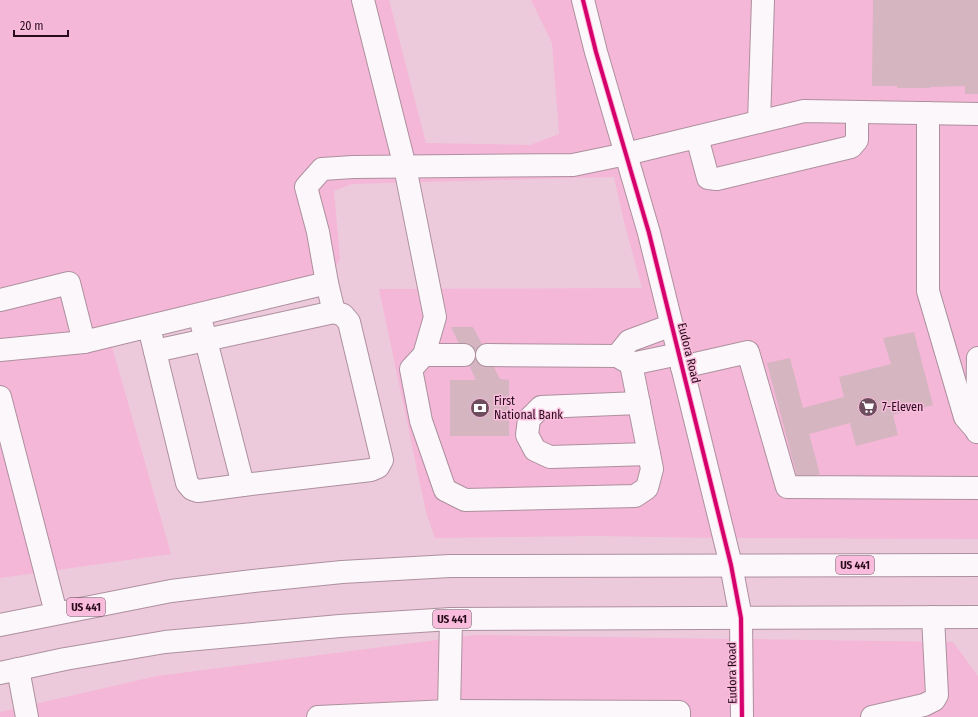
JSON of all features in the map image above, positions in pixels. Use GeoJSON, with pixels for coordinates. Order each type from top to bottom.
{"type":"FeatureCollection","features":[{"type":"Feature","properties":{"kind":"main road"},"geometry":{"type":"LineString","coordinates":[[363,0],[405,167],[435,317],[424,355],[411,369],[421,421],[445,490],[465,500],[635,496],[647,488],[652,469],[639,403],[624,360],[629,341],[672,325]]}},
{"type":"Feature","properties":{"kind":"main road","name":"Eudora Road"},"geometry":{"type":"LineString","coordinates":[[583,0],[649,233],[731,565],[740,618],[742,717]]}},
{"type":"Feature","properties":{"kind":"main road"},"geometry":{"type":"LineString","coordinates":[[759,122],[763,0]]}},
{"type":"Feature","properties":{"kind":"main road"},"geometry":{"type":"LineString","coordinates":[[334,312],[318,232],[306,187],[322,169],[352,167],[573,165],[626,154],[804,111],[978,114]]}},
{"type":"Feature","properties":{"kind":"main road"},"geometry":{"type":"LineString","coordinates":[[697,137],[708,178],[717,178],[851,147],[857,140],[857,112]]}},
{"type":"Feature","properties":{"kind":"main road"},"geometry":{"type":"LineString","coordinates":[[928,114],[928,291],[965,417],[978,432]]}},
{"type":"Feature","properties":{"kind":"main road"},"geometry":{"type":"LineString","coordinates":[[0,300],[69,283],[84,342]]}},
{"type":"Feature","properties":{"kind":"main road"},"geometry":{"type":"LineString","coordinates":[[0,350],[84,342],[327,283]]}},
{"type":"Feature","properties":{"kind":"main road"},"geometry":{"type":"LineString","coordinates":[[149,326],[155,351],[187,482],[192,489],[198,491],[371,470],[378,467],[382,460],[349,322],[344,315],[334,312],[155,351]]}},
{"type":"Feature","properties":{"kind":"main road"},"geometry":{"type":"LineString","coordinates":[[199,314],[243,485]]}},
{"type":"Feature","properties":{"kind":"main road"},"geometry":{"type":"LineString","coordinates":[[488,355],[624,360],[680,360],[748,352],[787,487],[974,488]]}},
{"type":"Feature","properties":{"kind":"main road"},"geometry":{"type":"LineString","coordinates":[[424,355],[464,355]]}},
{"type":"Feature","properties":{"kind":"main road"},"geometry":{"type":"LineString","coordinates":[[978,358],[978,432]]}},
{"type":"Feature","properties":{"kind":"main road"},"geometry":{"type":"LineString","coordinates":[[0,397],[7,450],[56,613]]}},
{"type":"Feature","properties":{"kind":"main road"},"geometry":{"type":"LineString","coordinates":[[639,403],[541,408],[529,419],[526,435],[535,450],[550,457],[649,454]]}},
{"type":"Feature","properties":{"kind":"main road","name":"US 441"},"geometry":{"type":"LineString","coordinates":[[0,625],[171,591],[342,572],[450,566],[978,565]]}},
{"type":"Feature","properties":{"kind":"main road"},"geometry":{"type":"LineString","coordinates":[[933,617],[937,695],[936,717]]}},
{"type":"Feature","properties":{"kind":"main road","name":"US 441"},"geometry":{"type":"LineString","coordinates":[[9,671],[65,659],[165,642],[340,626],[451,619],[978,617]]}},
{"type":"Feature","properties":{"kind":"main road"},"geometry":{"type":"LineString","coordinates":[[449,711],[451,619]]}},
{"type":"Feature","properties":{"kind":"main road"},"geometry":{"type":"LineString","coordinates":[[9,671],[27,717]]}},
{"type":"Feature","properties":{"kind":"main road"},"geometry":{"type":"LineString","coordinates":[[872,717],[924,705],[934,700],[937,695]]}},
{"type":"Feature","properties":{"kind":"main road"},"geometry":{"type":"LineString","coordinates":[[324,717],[449,711],[566,714],[679,712],[679,717]]}},
{"type":"Feature","properties":{"kind":"shaded area"},"geometry":{"type":"Polygon","coordinates":[[[0,0],[389,0],[426,143],[530,145],[559,134],[552,43],[531,0],[573,0],[640,236],[715,538],[597,536],[435,538],[426,512],[379,289],[642,288],[624,222],[614,177],[352,184],[334,191],[340,259],[326,283],[111,343],[171,554],[0,578],[0,0]]]}},
{"type":"Feature","properties":{"kind":"shaded area"},"geometry":{"type":"Polygon","coordinates":[[[592,0],[978,0],[978,539],[734,538],[592,0]]]}},
{"type":"Feature","properties":{"kind":"shaded area"},"geometry":{"type":"Polygon","coordinates":[[[475,635],[732,639],[733,717],[0,717],[0,712],[157,676],[475,635]]]}},
{"type":"Feature","properties":{"kind":"shaded area"},"geometry":{"type":"Polygon","coordinates":[[[750,639],[953,642],[978,676],[978,717],[752,717],[750,639]]]}},
{"type":"Feature","properties":{"kind":"building"},"geometry":{"type":"Polygon","coordinates":[[[873,0],[978,0],[978,94],[965,94],[965,86],[897,88],[897,86],[872,86],[873,0]]]}},
{"type":"Feature","properties":{"kind":"building","name":"First National Bank"},"geometry":{"type":"Polygon","coordinates":[[[451,327],[473,327],[500,379],[509,380],[509,436],[450,436],[450,380],[476,380],[451,327]]]}},
{"type":"Feature","properties":{"kind":"building","name":"7-Eleven"},"geometry":{"type":"Polygon","coordinates":[[[914,332],[933,405],[893,415],[898,435],[856,446],[850,423],[809,434],[820,474],[798,480],[767,363],[790,358],[803,408],[844,397],[839,377],[891,364],[883,338],[914,332]]]}},
{"type":"Feature","properties":{"kind":"cycle path"},"geometry":{"type":"LineString","coordinates":[[583,0],[596,52],[649,233],[731,565],[741,618],[742,717]]}},
{"type":"Feature","properties":{"kind":"place","name":"7-Eleven"},"geometry":{"type":"Point","coordinates":[868,407]}},
{"type":"Feature","properties":{"kind":"place","name":"First National Bank"},"geometry":{"type":"Point","coordinates":[480,408]}}]}
